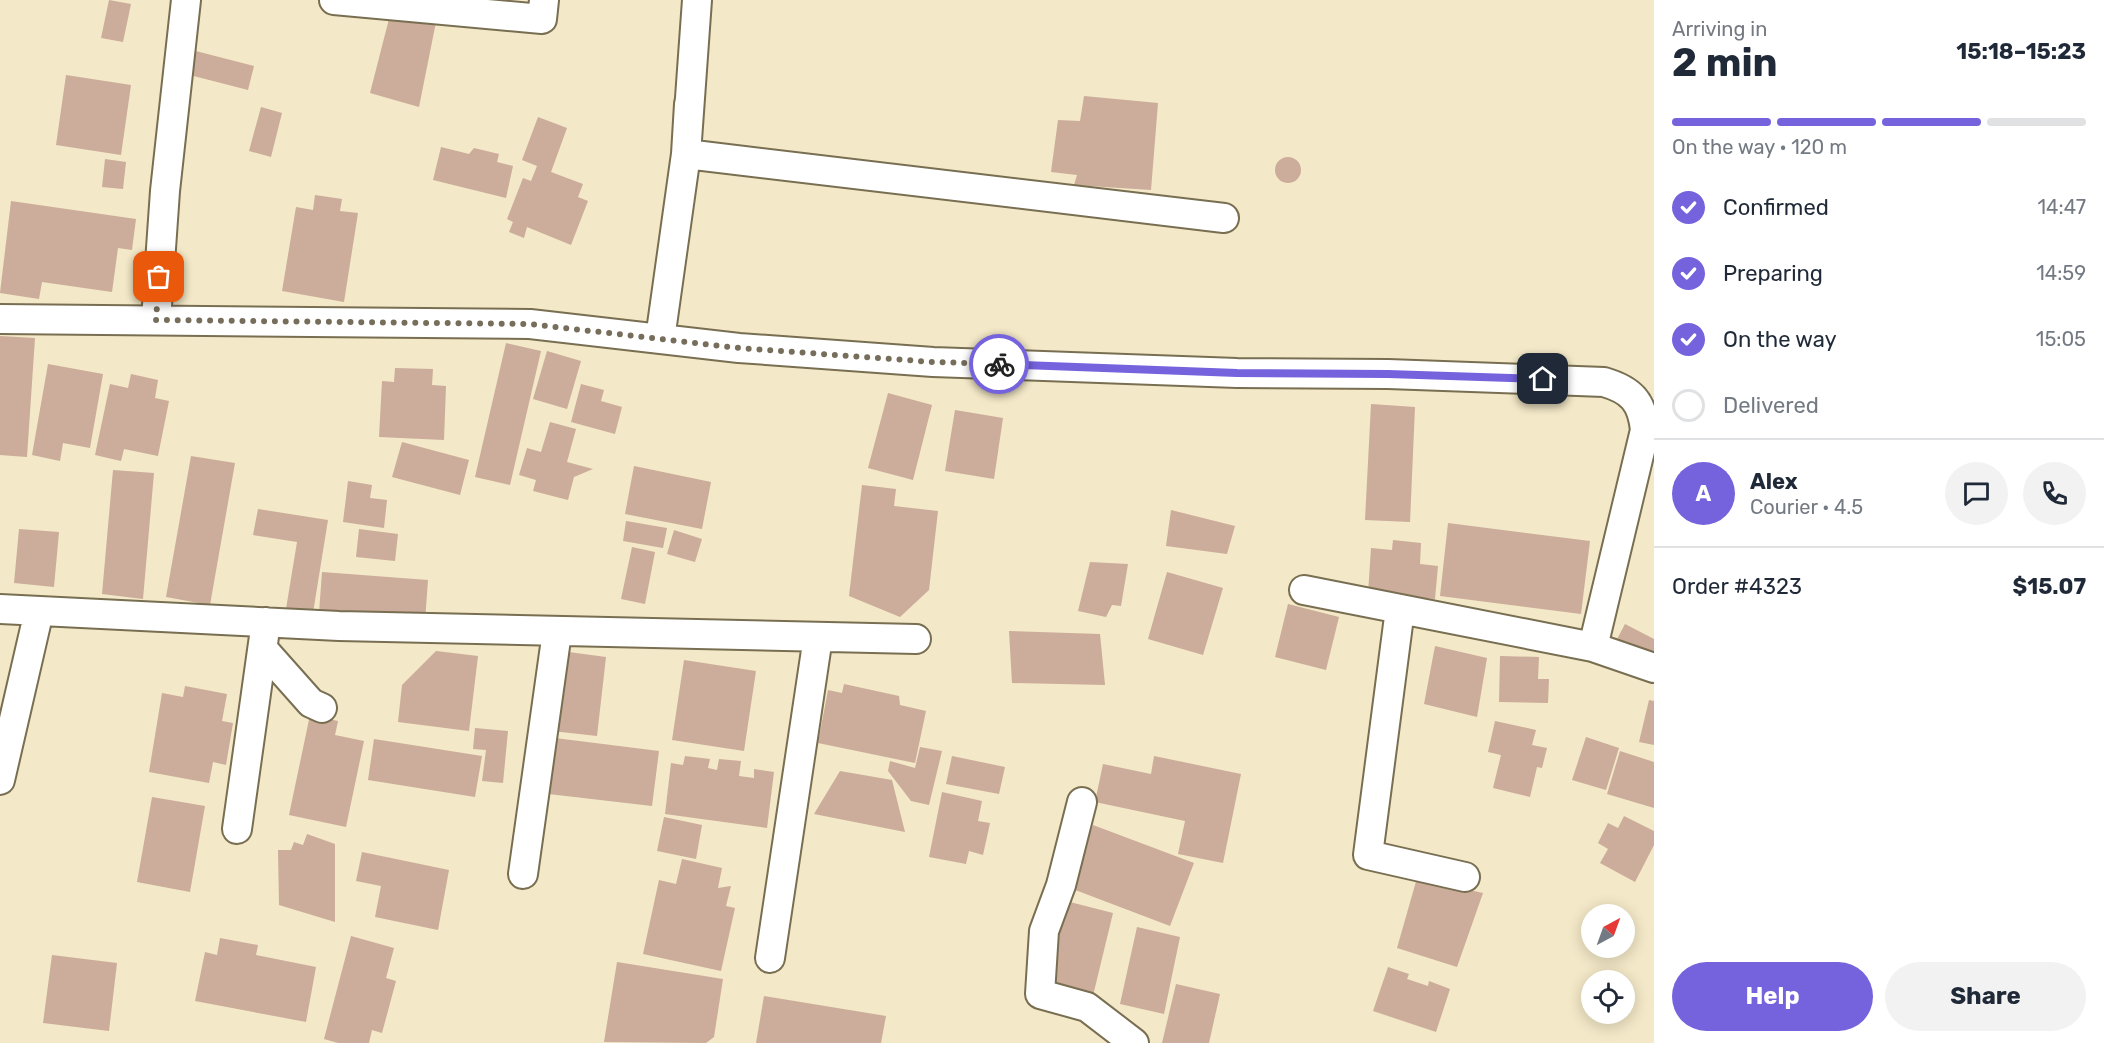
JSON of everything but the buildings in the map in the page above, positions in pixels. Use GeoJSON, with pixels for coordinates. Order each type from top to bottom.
{"type":"FeatureCollection","features":[{"type":"Feature","properties":{"kind":"street"},"geometry":{"type":"LineString","coordinates":[[156,320],[165,191],[186,0]]}},
{"type":"Feature","properties":{"kind":"street"},"geometry":{"type":"LineString","coordinates":[[334,0],[542,19],[544,0]]}},
{"type":"Feature","properties":{"kind":"street"},"geometry":{"type":"LineString","coordinates":[[686,154],[697,0]]}},
{"type":"Feature","properties":{"kind":"street"},"geometry":{"type":"LineString","coordinates":[[660,339],[686,154],[690,104]]}},
{"type":"Feature","properties":{"kind":"street"},"geometry":{"type":"LineString","coordinates":[[686,154],[1224,218]]}},
{"type":"Feature","properties":{"kind":"street"},"geometry":{"type":"LineString","coordinates":[[0,319],[530,324],[739,348],[933,362],[1237,373],[1388,374],[1604,382],[1644,395],[1645,430],[1593,647]]}},
{"type":"Feature","properties":{"kind":"street"},"geometry":{"type":"LineString","coordinates":[[1304,590],[1593,647],[1654,668]]}},
{"type":"Feature","properties":{"kind":"street"},"geometry":{"type":"LineString","coordinates":[[0,609],[39,611],[265,636],[557,632],[916,639]]}},
{"type":"Feature","properties":{"kind":"street"},"geometry":{"type":"LineString","coordinates":[[1400,609],[1368,855],[1465,877]]}},
{"type":"Feature","properties":{"kind":"street"},"geometry":{"type":"LineString","coordinates":[[0,780],[39,611]]}},
{"type":"Feature","properties":{"kind":"street"},"geometry":{"type":"LineString","coordinates":[[523,874],[557,632]]}},
{"type":"Feature","properties":{"kind":"street"},"geometry":{"type":"LineString","coordinates":[[265,636],[311,703],[322,708]]}},
{"type":"Feature","properties":{"kind":"street"},"geometry":{"type":"LineString","coordinates":[[237,829],[265,636]]}},
{"type":"Feature","properties":{"kind":"street"},"geometry":{"type":"LineString","coordinates":[[770,958],[818,637]]}},
{"type":"Feature","properties":{"kind":"street"},"geometry":{"type":"LineString","coordinates":[[1082,802],[1061,885],[1044,931],[1040,994],[1087,1007],[1134,1043]]}},
{"type":"Feature","properties":{"kind":"way so far"},"geometry":{"type":"LineString","coordinates":[[159,277],[156,320],[530,324],[739,348],[933,362],[999,364]]}},
{"type":"Feature","properties":{"kind":"route"},"geometry":{"type":"LineString","coordinates":[[999,364],[1237,373],[1388,374],[1543,379]]}}]}
